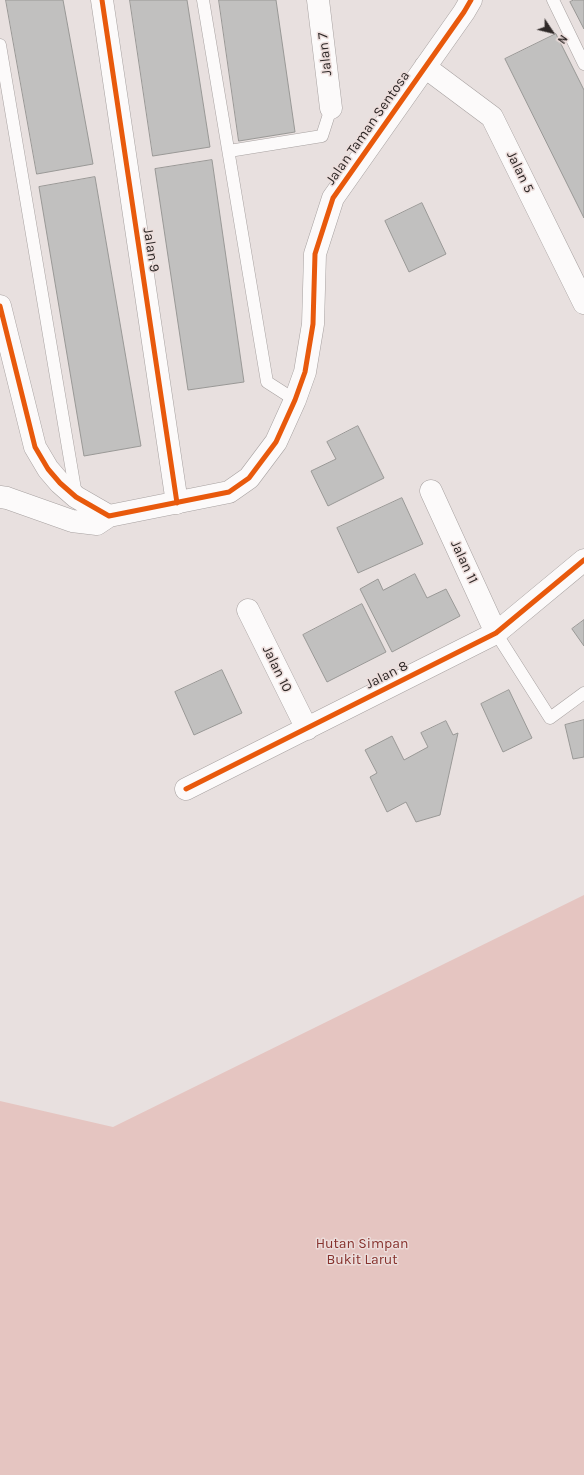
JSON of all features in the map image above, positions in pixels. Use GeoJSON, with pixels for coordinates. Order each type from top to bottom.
{"type":"FeatureCollection","features":[{"type":"Feature","properties":{"kind":"street","name":"Jalan 9"},"geometry":{"type":"LineString","coordinates":[[102,0],[177,503]]}},
{"type":"Feature","properties":{"kind":"street","name":"Jalan 7"},"geometry":{"type":"LineString","coordinates":[[318,0],[331,108]]}},
{"type":"Feature","properties":{"kind":"street","name":"Jalan Taman Sentosa"},"geometry":{"type":"LineString","coordinates":[[0,497],[7,498],[72,521],[97,524],[109,516],[229,492],[249,478],[276,442],[295,400],[304,372],[313,324],[315,254],[333,198],[471,0]]}},
{"type":"Feature","properties":{"kind":"street","name":"Jalan 5"},"geometry":{"type":"LineString","coordinates":[[425,67],[492,117],[584,303]]}},
{"type":"Feature","properties":{"kind":"street"},"geometry":{"type":"LineString","coordinates":[[0,306],[35,447],[48,469],[76,497],[109,516]]}},
{"type":"Feature","properties":{"kind":"street","name":"Jalan 11"},"geometry":{"type":"LineString","coordinates":[[431,491],[496,633]]}},
{"type":"Feature","properties":{"kind":"street","name":"Jalan 8"},"geometry":{"type":"LineString","coordinates":[[186,789],[496,633],[584,560]]}},
{"type":"Feature","properties":{"kind":"street","name":"Jalan 10"},"geometry":{"type":"LineString","coordinates":[[248,610],[307,729]]}},
{"type":"Feature","properties":{"kind":"lane"},"geometry":{"type":"LineString","coordinates":[[203,0],[267,382],[295,400]]}},
{"type":"Feature","properties":{"kind":"lane"},"geometry":{"type":"LineString","coordinates":[[553,0],[584,64]]}},
{"type":"Feature","properties":{"kind":"lane"},"geometry":{"type":"LineString","coordinates":[[0,45],[76,497]]}},
{"type":"Feature","properties":{"kind":"lane"},"geometry":{"type":"LineString","coordinates":[[228,151],[322,136],[331,108]]}},
{"type":"Feature","properties":{"kind":"lane"},"geometry":{"type":"LineString","coordinates":[[496,633],[550,718],[584,693]]}},
{"type":"Feature","properties":{"kind":"green space","name":"Hutan Simpan Bukit Larut"},"geometry":{"type":"Polygon","coordinates":[[[584,895],[584,1475],[0,1475],[0,1101],[113,1127],[584,895]]]}},
{"type":"Feature","properties":{"kind":"building"},"geometry":{"type":"Polygon","coordinates":[[[6,0],[63,0],[93,164],[37,174],[6,0]]]}},
{"type":"Feature","properties":{"kind":"building"},"geometry":{"type":"Polygon","coordinates":[[[130,0],[187,0],[210,147],[153,156],[130,0]]]}},
{"type":"Feature","properties":{"kind":"building"},"geometry":{"type":"Polygon","coordinates":[[[219,0],[276,0],[295,132],[239,141],[219,0]]]}},
{"type":"Feature","properties":{"kind":"building"},"geometry":{"type":"Polygon","coordinates":[[[574,0],[584,0],[584,29],[570,2],[574,0]]]}},
{"type":"Feature","properties":{"kind":"building"},"geometry":{"type":"Polygon","coordinates":[[[556,34],[584,90],[584,218],[505,59],[556,34]]]}},
{"type":"Feature","properties":{"kind":"building"},"geometry":{"type":"Polygon","coordinates":[[[212,160],[244,382],[188,390],[155,169],[212,160]]]}},
{"type":"Feature","properties":{"kind":"building"},"geometry":{"type":"Polygon","coordinates":[[[95,177],[141,446],[84,456],[39,187],[95,177]]]}},
{"type":"Feature","properties":{"kind":"building"},"geometry":{"type":"Polygon","coordinates":[[[422,203],[446,254],[409,272],[385,221],[422,203]]]}},
{"type":"Feature","properties":{"kind":"building"},"geometry":{"type":"Polygon","coordinates":[[[358,426],[384,478],[328,506],[311,471],[336,459],[327,442],[358,426]]]}},
{"type":"Feature","properties":{"kind":"building"},"geometry":{"type":"Polygon","coordinates":[[[402,498],[423,544],[358,573],[337,528],[402,498]]]}},
{"type":"Feature","properties":{"kind":"building"},"geometry":{"type":"Polygon","coordinates":[[[415,574],[427,598],[446,589],[460,616],[392,652],[360,589],[378,579],[383,590],[415,574]]]}},
{"type":"Feature","properties":{"kind":"building"},"geometry":{"type":"Polygon","coordinates":[[[362,604],[386,652],[327,682],[303,635],[362,604]]]}},
{"type":"Feature","properties":{"kind":"building"},"geometry":{"type":"Polygon","coordinates":[[[584,620],[584,646],[572,629],[584,620]]]}},
{"type":"Feature","properties":{"kind":"building"},"geometry":{"type":"Polygon","coordinates":[[[222,670],[242,713],[194,735],[175,692],[222,670]]]}},
{"type":"Feature","properties":{"kind":"building"},"geometry":{"type":"Polygon","coordinates":[[[509,690],[532,738],[503,752],[481,704],[509,690]]]}},
{"type":"Feature","properties":{"kind":"building"},"geometry":{"type":"Polygon","coordinates":[[[584,720],[584,757],[573,759],[565,725],[584,720]]]}},
{"type":"Feature","properties":{"kind":"building"},"geometry":{"type":"Polygon","coordinates":[[[446,721],[453,735],[458,733],[440,815],[416,822],[406,802],[387,812],[370,777],[377,773],[365,750],[392,736],[404,760],[428,747],[421,733],[446,721]]]}},
{"type":"Feature","properties":{"kind":"cycle path"},"geometry":{"type":"LineString","coordinates":[[102,0],[177,503]]}},
{"type":"Feature","properties":{"kind":"cycle path"},"geometry":{"type":"LineString","coordinates":[[0,306],[35,447],[48,469],[60,483],[76,497],[109,516],[229,492],[249,478],[276,442],[295,400],[305,372],[313,324],[315,254],[333,198],[471,0]]}},
{"type":"Feature","properties":{"kind":"cycle path"},"geometry":{"type":"LineString","coordinates":[[186,789],[496,633],[584,560]]}}]}
